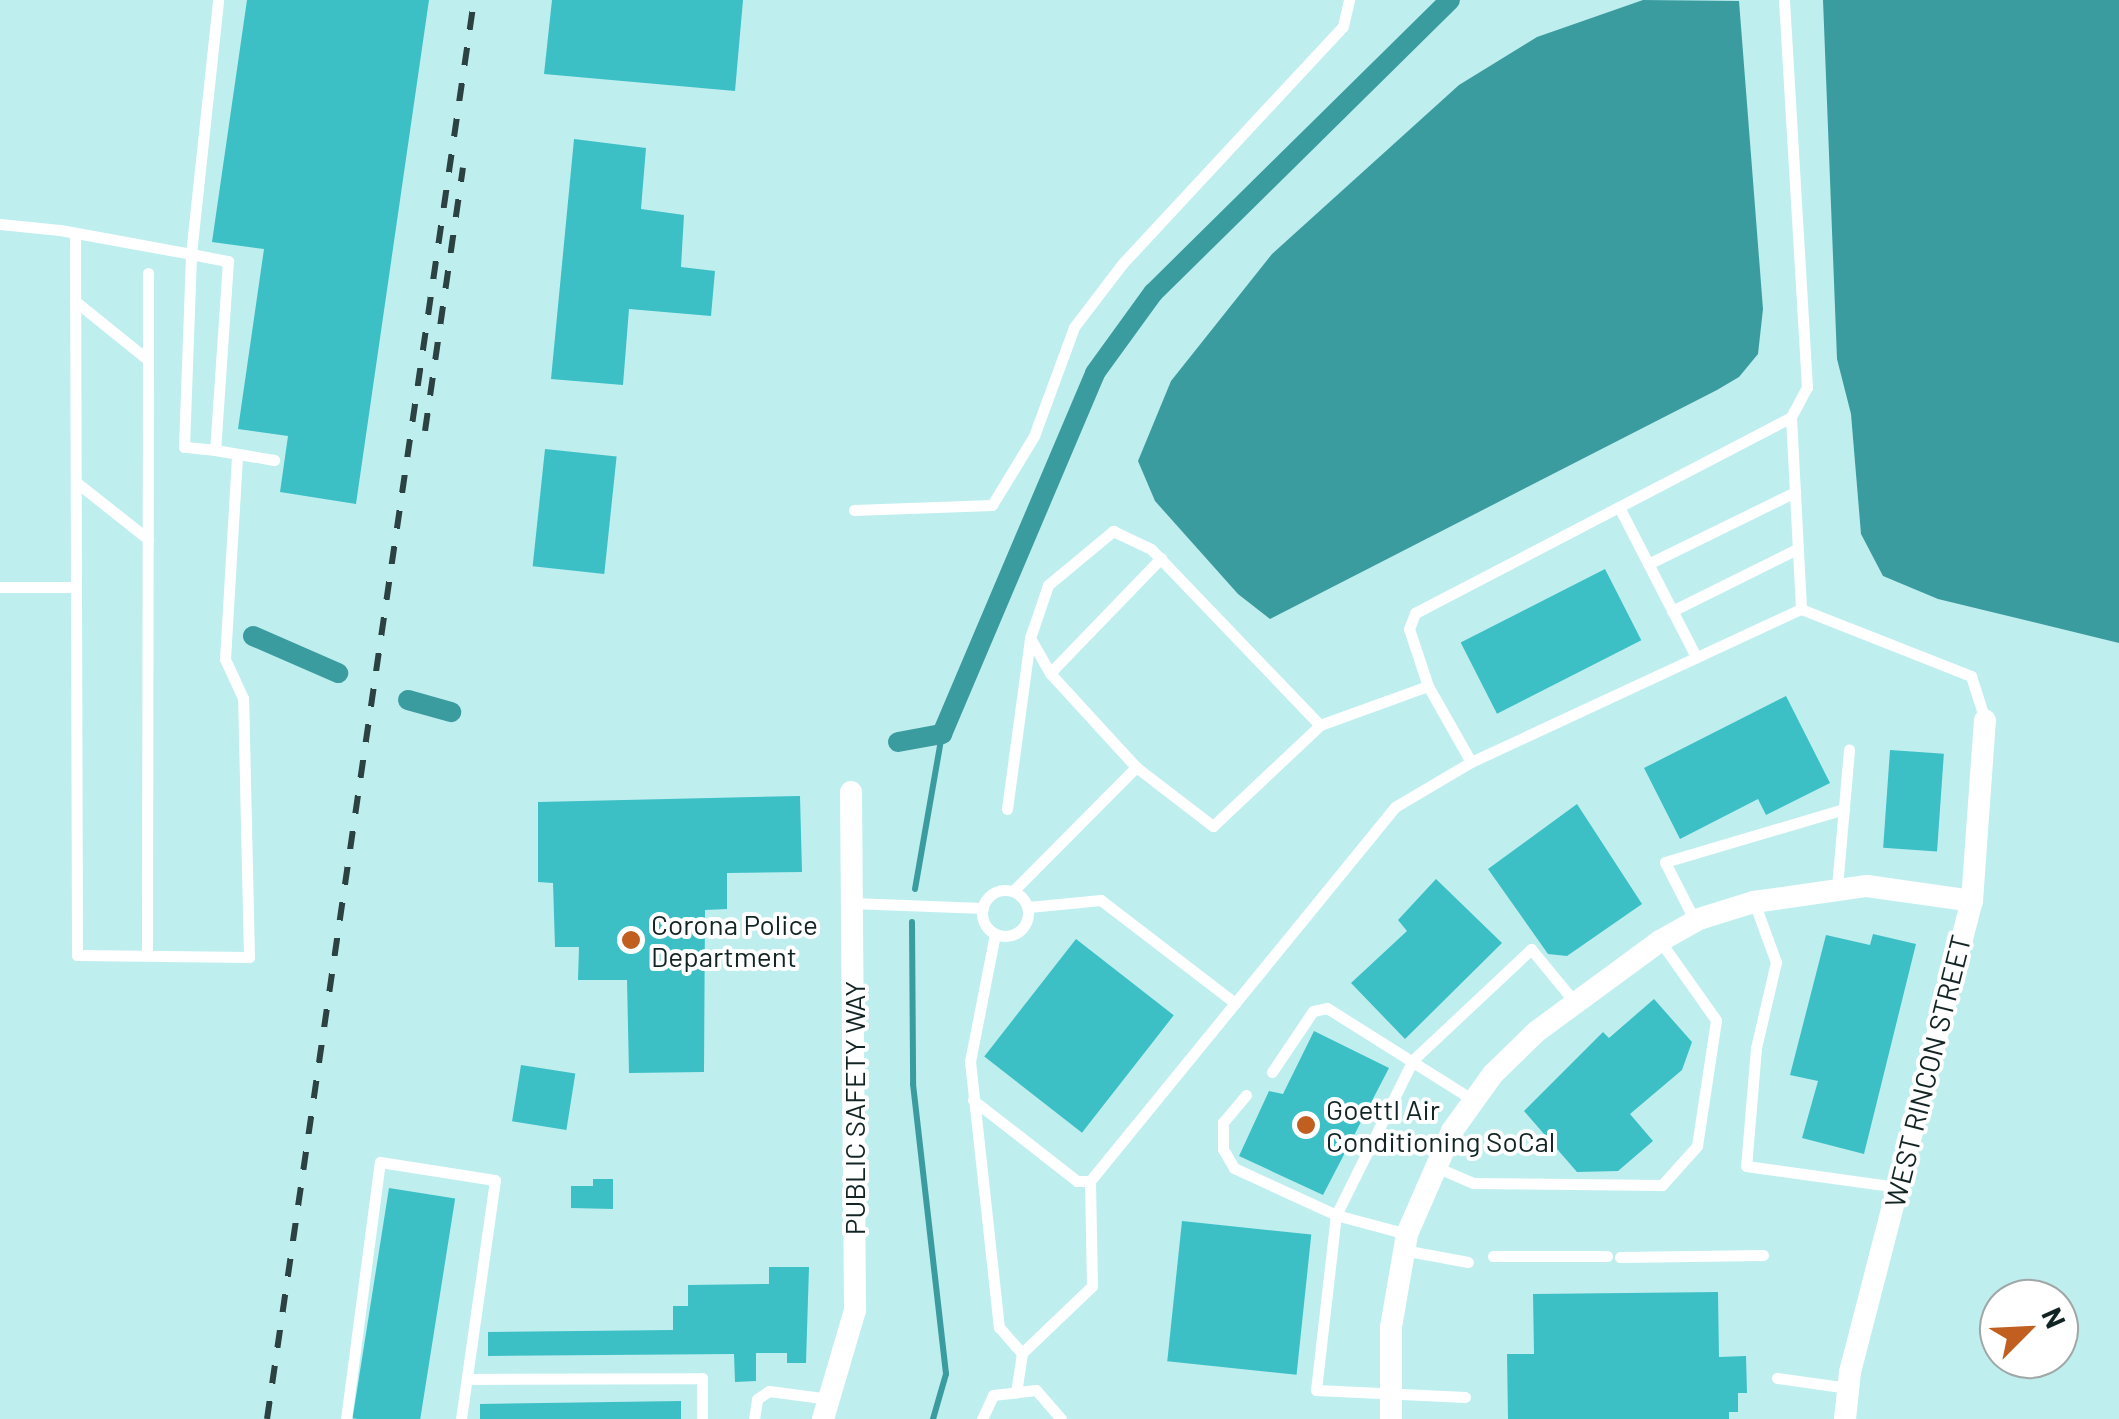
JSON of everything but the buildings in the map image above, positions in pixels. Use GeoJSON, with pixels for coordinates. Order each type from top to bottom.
{"type":"FeatureCollection","features":[{"type":"Feature","properties":{"kind":"street","name":"WEST RINCON STREET"},"geometry":{"type":"LineString","coordinates":[[1844,1419],[1848,1388],[1897,1188],[1972,901],[1985,720]]}},
{"type":"Feature","properties":{"kind":"street","name":"PUBLIC SAFETY WAY"},"geometry":{"type":"LineString","coordinates":[[826,1409],[856,1310],[851,792]]}},
{"type":"Feature","properties":{"kind":"street"},"geometry":{"type":"LineString","coordinates":[[1391,1407],[1391,1326],[1405,1242],[1434,1166],[1473,1100],[1573,1000],[1694,921],[1754,902],[1837,888],[1972,901]]}},
{"type":"Feature","properties":{"kind":"lane"},"geometry":{"type":"LineString","coordinates":[[218,0],[191,254],[184,447],[216,444],[237,454],[274,460]]}},
{"type":"Feature","properties":{"kind":"lane"},"geometry":{"type":"LineString","coordinates":[[854,510],[992,505],[1034,436],[1074,327],[1124,263],[1343,26],[1348,0]]}},
{"type":"Feature","properties":{"kind":"lane"},"geometry":{"type":"LineString","coordinates":[[1784,0],[1807,387],[1792,417],[1801,609]]}},
{"type":"Feature","properties":{"kind":"lane"},"geometry":{"type":"LineString","coordinates":[[0,224],[75,232],[228,261],[216,444]]}},
{"type":"Feature","properties":{"kind":"lane"},"geometry":{"type":"LineString","coordinates":[[75,232],[77,955],[249,957],[244,698],[225,659],[237,454]]}},
{"type":"Feature","properties":{"kind":"lane"},"geometry":{"type":"LineString","coordinates":[[148,274],[148,953]]}},
{"type":"Feature","properties":{"kind":"lane"},"geometry":{"type":"LineString","coordinates":[[75,301],[148,360]]}},
{"type":"Feature","properties":{"kind":"lane"},"geometry":{"type":"LineString","coordinates":[[1470,762],[1413,651],[1415,613],[1792,417]]}},
{"type":"Feature","properties":{"kind":"lane"},"geometry":{"type":"LineString","coordinates":[[76,482],[148,539]]}},
{"type":"Feature","properties":{"kind":"lane"},"geometry":{"type":"LineString","coordinates":[[1648,564],[1795,492]]}},
{"type":"Feature","properties":{"kind":"lane"},"geometry":{"type":"LineString","coordinates":[[1619,507],[1696,658]]}},
{"type":"Feature","properties":{"kind":"lane"},"geometry":{"type":"LineString","coordinates":[[1007,809],[1030,638],[1048,585],[1112,532],[1132,535],[1160,558],[1320,725]]}},
{"type":"Feature","properties":{"kind":"lane"},"geometry":{"type":"LineString","coordinates":[[1672,611],[1797,549]]}},
{"type":"Feature","properties":{"kind":"lane"},"geometry":{"type":"LineString","coordinates":[[1050,674],[1160,558]]}},
{"type":"Feature","properties":{"kind":"lane"},"geometry":{"type":"LineString","coordinates":[[0,587],[76,587]]}},
{"type":"Feature","properties":{"kind":"lane"},"geometry":{"type":"LineString","coordinates":[[1016,1392],[1022,1353],[1092,1286],[1090,1181],[1395,807],[1470,762],[1801,609],[1971,676],[1985,720]]}},
{"type":"Feature","properties":{"kind":"lane"},"geometry":{"type":"LineString","coordinates":[[1030,638],[1050,674],[1136,767],[1213,826],[1320,725],[1428,686]]}},
{"type":"Feature","properties":{"kind":"lane"},"geometry":{"type":"LineString","coordinates":[[1837,888],[1849,750]]}},
{"type":"Feature","properties":{"kind":"lane"},"geometry":{"type":"LineString","coordinates":[[996,934],[984,924],[983,908],[991,895],[1013,891],[1136,767]]}},
{"type":"Feature","properties":{"kind":"lane"},"geometry":{"type":"LineString","coordinates":[[1694,921],[1665,862],[1844,808]]}},
{"type":"Feature","properties":{"kind":"lane"},"geometry":{"type":"LineString","coordinates":[[1013,891],[1028,908]]}},
{"type":"Feature","properties":{"kind":"lane"},"geometry":{"type":"LineString","coordinates":[[1028,908],[1101,900],[1235,1003]]}},
{"type":"Feature","properties":{"kind":"lane"},"geometry":{"type":"LineString","coordinates":[[1754,902],[1776,962],[1756,1048],[1746,1166],[1897,1188]]}},
{"type":"Feature","properties":{"kind":"lane"},"geometry":{"type":"LineString","coordinates":[[852,903],[983,908]]}},
{"type":"Feature","properties":{"kind":"lane"},"geometry":{"type":"LineString","coordinates":[[996,934],[1023,929],[1028,908]]}},
{"type":"Feature","properties":{"kind":"lane"},"geometry":{"type":"LineString","coordinates":[[996,934],[970,1061],[999,1326],[1022,1353]]}},
{"type":"Feature","properties":{"kind":"lane"},"geometry":{"type":"LineString","coordinates":[[1434,1166],[1473,1183],[1662,1185],[1697,1146],[1716,1020],[1660,941]]}},
{"type":"Feature","properties":{"kind":"lane"},"geometry":{"type":"LineString","coordinates":[[1466,1397],[1391,1407],[1316,1390],[1336,1215],[1413,1060],[1530,950],[1573,1000]]}},
{"type":"Feature","properties":{"kind":"lane"},"geometry":{"type":"LineString","coordinates":[[1272,1072],[1313,1011],[1327,1008],[1473,1100]]}},
{"type":"Feature","properties":{"kind":"lane"},"geometry":{"type":"LineString","coordinates":[[1246,1096],[1222,1122],[1223,1149],[1234,1168],[1336,1215],[1468,1262]]}},
{"type":"Feature","properties":{"kind":"lane"},"geometry":{"type":"LineString","coordinates":[[973,1100],[1077,1181],[1090,1181]]}},
{"type":"Feature","properties":{"kind":"lane"},"geometry":{"type":"LineString","coordinates":[[346,1419],[380,1162],[495,1180],[461,1419]]}},
{"type":"Feature","properties":{"kind":"lane"},"geometry":{"type":"LineString","coordinates":[[1493,1256],[1763,1255]]}},
{"type":"Feature","properties":{"kind":"lane"},"geometry":{"type":"LineString","coordinates":[[466,1378],[702,1378],[702,1419]]}},
{"type":"Feature","properties":{"kind":"lane"},"geometry":{"type":"LineString","coordinates":[[1777,1378],[1848,1388]]}},
{"type":"Feature","properties":{"kind":"lane"},"geometry":{"type":"LineString","coordinates":[[982,1419],[993,1395],[1036,1390],[1061,1419]]}},
{"type":"Feature","properties":{"kind":"lane"},"geometry":{"type":"LineString","coordinates":[[754,1419],[757,1399],[769,1391],[826,1409]]}},
{"type":"Feature","properties":{"kind":"water"},"geometry":{"type":"Polygon","coordinates":[[[1643,0],[1739,1],[1763,309],[1758,354],[1739,377],[1717,390],[1270,619],[1238,594],[1155,501],[1138,461],[1171,381],[1272,254],[1459,85],[1537,37],[1643,0]]]}},
{"type":"Feature","properties":{"kind":"water"},"geometry":{"type":"Polygon","coordinates":[[[1823,0],[2119,0],[2119,643],[1938,599],[1883,576],[1861,534],[1851,414],[1837,359],[1823,0]]]}},
{"type":"Feature","properties":{"kind":"waterway"},"geometry":{"type":"LineString","coordinates":[[898,742],[942,734],[1095,373],[1153,293],[1450,0]]}},
{"type":"Feature","properties":{"kind":"waterway"},"geometry":{"type":"LineString","coordinates":[[253,636],[338,673]]}},
{"type":"Feature","properties":{"kind":"waterway"},"geometry":{"type":"LineString","coordinates":[[408,700],[451,712]]}},
{"type":"Feature","properties":{"kind":"waterway"},"geometry":{"type":"LineString","coordinates":[[915,889],[942,734]]}},
{"type":"Feature","properties":{"kind":"waterway"},"geometry":{"type":"LineString","coordinates":[[912,922],[913,1084],[946,1374],[933,1419]]}},
{"type":"Feature","properties":{"kind":"railway"},"geometry":{"type":"LineString","coordinates":[[267,1419],[474,0]]}},
{"type":"Feature","properties":{"kind":"railway"},"geometry":{"type":"LineString","coordinates":[[425,431],[463,168]]}},
{"type":"Feature","properties":{"kind":"place","name":"Corona Police Department"},"geometry":{"type":"Point","coordinates":[631,940]}},
{"type":"Feature","properties":{"kind":"place","name":"Goettl Air Conditioning SoCal"},"geometry":{"type":"Point","coordinates":[1306,1125]}}]}
